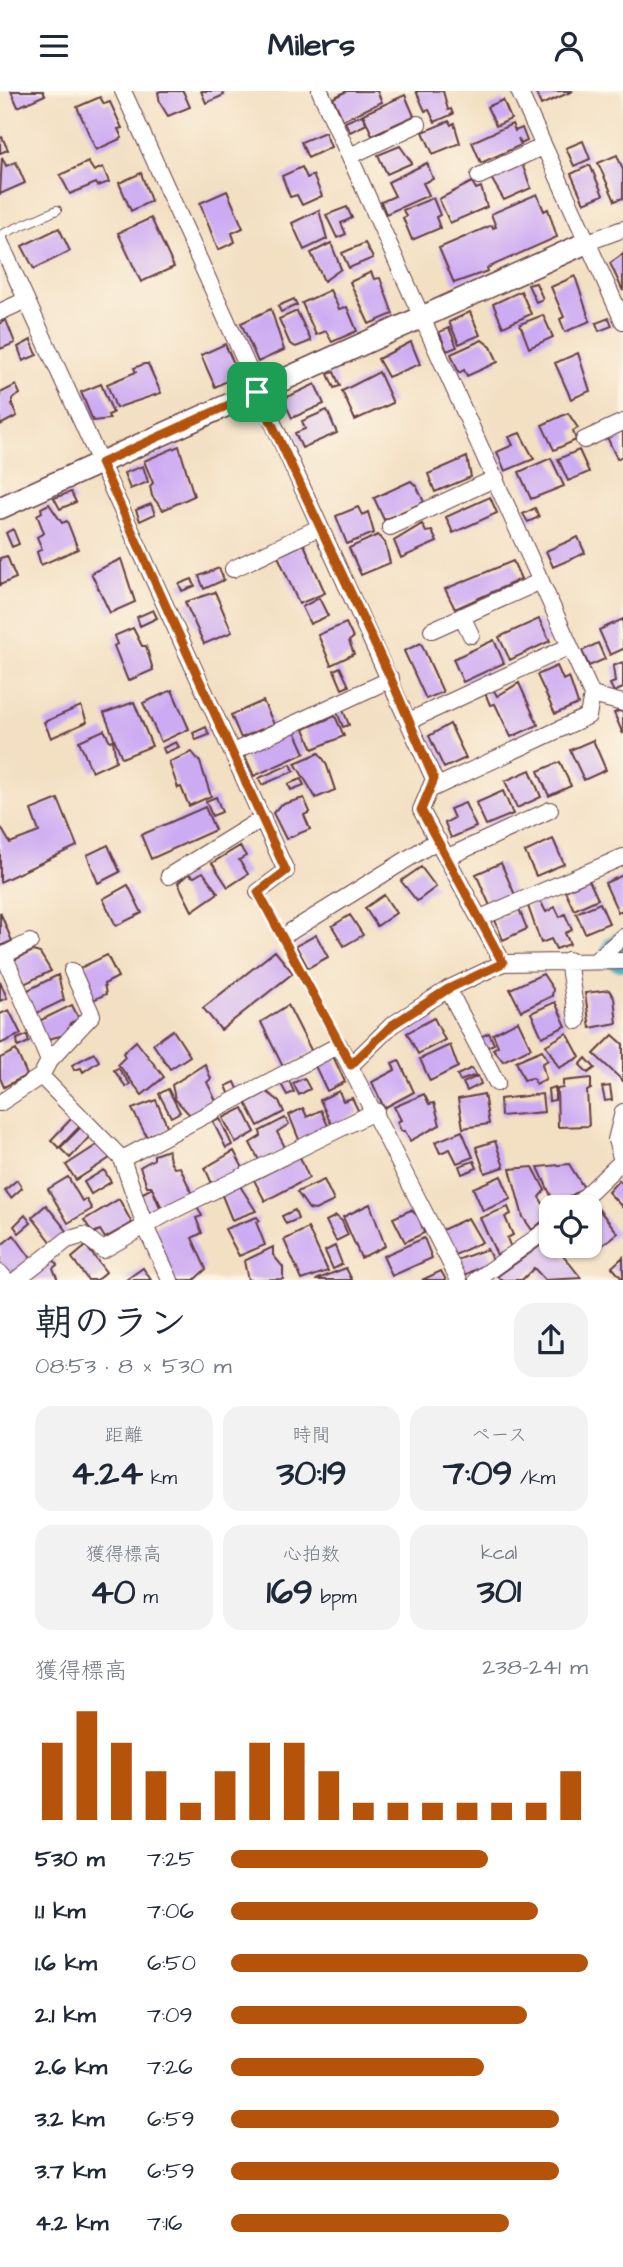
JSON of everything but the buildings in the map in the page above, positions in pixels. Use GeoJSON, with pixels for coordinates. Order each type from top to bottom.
{"type":"FeatureCollection","features":[{"type":"Feature","properties":{"kind":"street"},"geometry":{"type":"LineString","coordinates":[[123,91],[434,779],[421,810],[503,963]]}},
{"type":"Feature","properties":{"kind":"street"},"geometry":{"type":"LineString","coordinates":[[321,91],[592,695],[589,716],[429,790]]}},
{"type":"Feature","properties":{"kind":"street"},"geometry":{"type":"LineString","coordinates":[[519,91],[623,321]]}},
{"type":"Feature","properties":{"kind":"street"},"geometry":{"type":"LineString","coordinates":[[350,156],[418,124]]}},
{"type":"Feature","properties":{"kind":"street"},"geometry":{"type":"LineString","coordinates":[[479,176],[544,146]]}},
{"type":"Feature","properties":{"kind":"street"},"geometry":{"type":"LineString","coordinates":[[0,508],[587,242],[623,229]]}},
{"type":"Feature","properties":{"kind":"street"},"geometry":{"type":"LineString","coordinates":[[0,242],[286,871],[258,892]]}},
{"type":"Feature","properties":{"kind":"street"},"geometry":{"type":"LineString","coordinates":[[0,312],[26,300]]}},
{"type":"Feature","properties":{"kind":"street"},"geometry":{"type":"LineString","coordinates":[[583,440],[623,422]]}},
{"type":"Feature","properties":{"kind":"street"},"geometry":{"type":"LineString","coordinates":[[390,527],[496,478]]}},
{"type":"Feature","properties":{"kind":"street"},"geometry":{"type":"LineString","coordinates":[[233,569],[320,527]]}},
{"type":"Feature","properties":{"kind":"street"},"geometry":{"type":"LineString","coordinates":[[432,630],[541,581]]}},
{"type":"Feature","properties":{"kind":"street"},"geometry":{"type":"LineString","coordinates":[[462,616],[471,635]]}},
{"type":"Feature","properties":{"kind":"street"},"geometry":{"type":"LineString","coordinates":[[409,721],[570,646]]}},
{"type":"Feature","properties":{"kind":"street"},"geometry":{"type":"LineString","coordinates":[[233,751],[391,679]]}},
{"type":"Feature","properties":{"kind":"street"},"geometry":{"type":"LineString","coordinates":[[592,695],[623,703]]}},
{"type":"Feature","properties":{"kind":"street"},"geometry":{"type":"LineString","coordinates":[[448,857],[550,810]]}},
{"type":"Feature","properties":{"kind":"street"},"geometry":{"type":"LineString","coordinates":[[169,876],[262,818]]}},
{"type":"Feature","properties":{"kind":"street"},"geometry":{"type":"LineString","coordinates":[[290,932],[438,840]]}},
{"type":"Feature","properties":{"kind":"street"},"geometry":{"type":"LineString","coordinates":[[480,918],[623,857]]}},
{"type":"Feature","properties":{"kind":"street"},"geometry":{"type":"LineString","coordinates":[[595,961],[623,937]]}},
{"type":"Feature","properties":{"kind":"street"},"geometry":{"type":"LineString","coordinates":[[30,942],[2,956],[45,1068],[122,1159],[145,1226],[170,1280]]}},
{"type":"Feature","properties":{"kind":"street"},"geometry":{"type":"LineString","coordinates":[[568,960],[577,1021]]}},
{"type":"Feature","properties":{"kind":"street"},"geometry":{"type":"LineString","coordinates":[[351,1065],[392,1025],[448,989],[503,963],[623,961]]}},
{"type":"Feature","properties":{"kind":"street"},"geometry":{"type":"LineString","coordinates":[[0,1103],[45,1068],[92,1016],[72,971]]}},
{"type":"Feature","properties":{"kind":"street"},"geometry":{"type":"LineString","coordinates":[[448,989],[497,1083]]}},
{"type":"Feature","properties":{"kind":"street"},"geometry":{"type":"LineString","coordinates":[[122,1159],[339,1045],[376,1111],[459,1280]]}},
{"type":"Feature","properties":{"kind":"street"},"geometry":{"type":"LineString","coordinates":[[16,1280],[67,1240],[84,1235],[103,1250],[145,1226],[376,1111]]}},
{"type":"Feature","properties":{"kind":"street"},"geometry":{"type":"LineString","coordinates":[[587,1195],[622,1163],[615,1140],[623,1112]]}},
{"type":"Feature","properties":{"kind":"street"},"geometry":{"type":"LineString","coordinates":[[488,1277],[539,1237]]}},
{"type":"Feature","properties":{"kind":"street"},"geometry":{"type":"LineString","coordinates":[[0,1273],[6,1280]]}},
{"type":"Feature","properties":{"kind":"lane"},"geometry":{"type":"LineString","coordinates":[[0,235],[57,210]]}},
{"type":"Feature","properties":{"kind":"lane"},"geometry":{"type":"LineString","coordinates":[[258,892],[339,1045]]}},
{"type":"Feature","properties":{"kind":"route"},"geometry":{"type":"LineString","coordinates":[[257,392],[391,679],[434,779],[421,810],[503,963],[448,989],[392,1025],[351,1065],[258,892],[286,871],[101,463],[257,392]]}}]}
